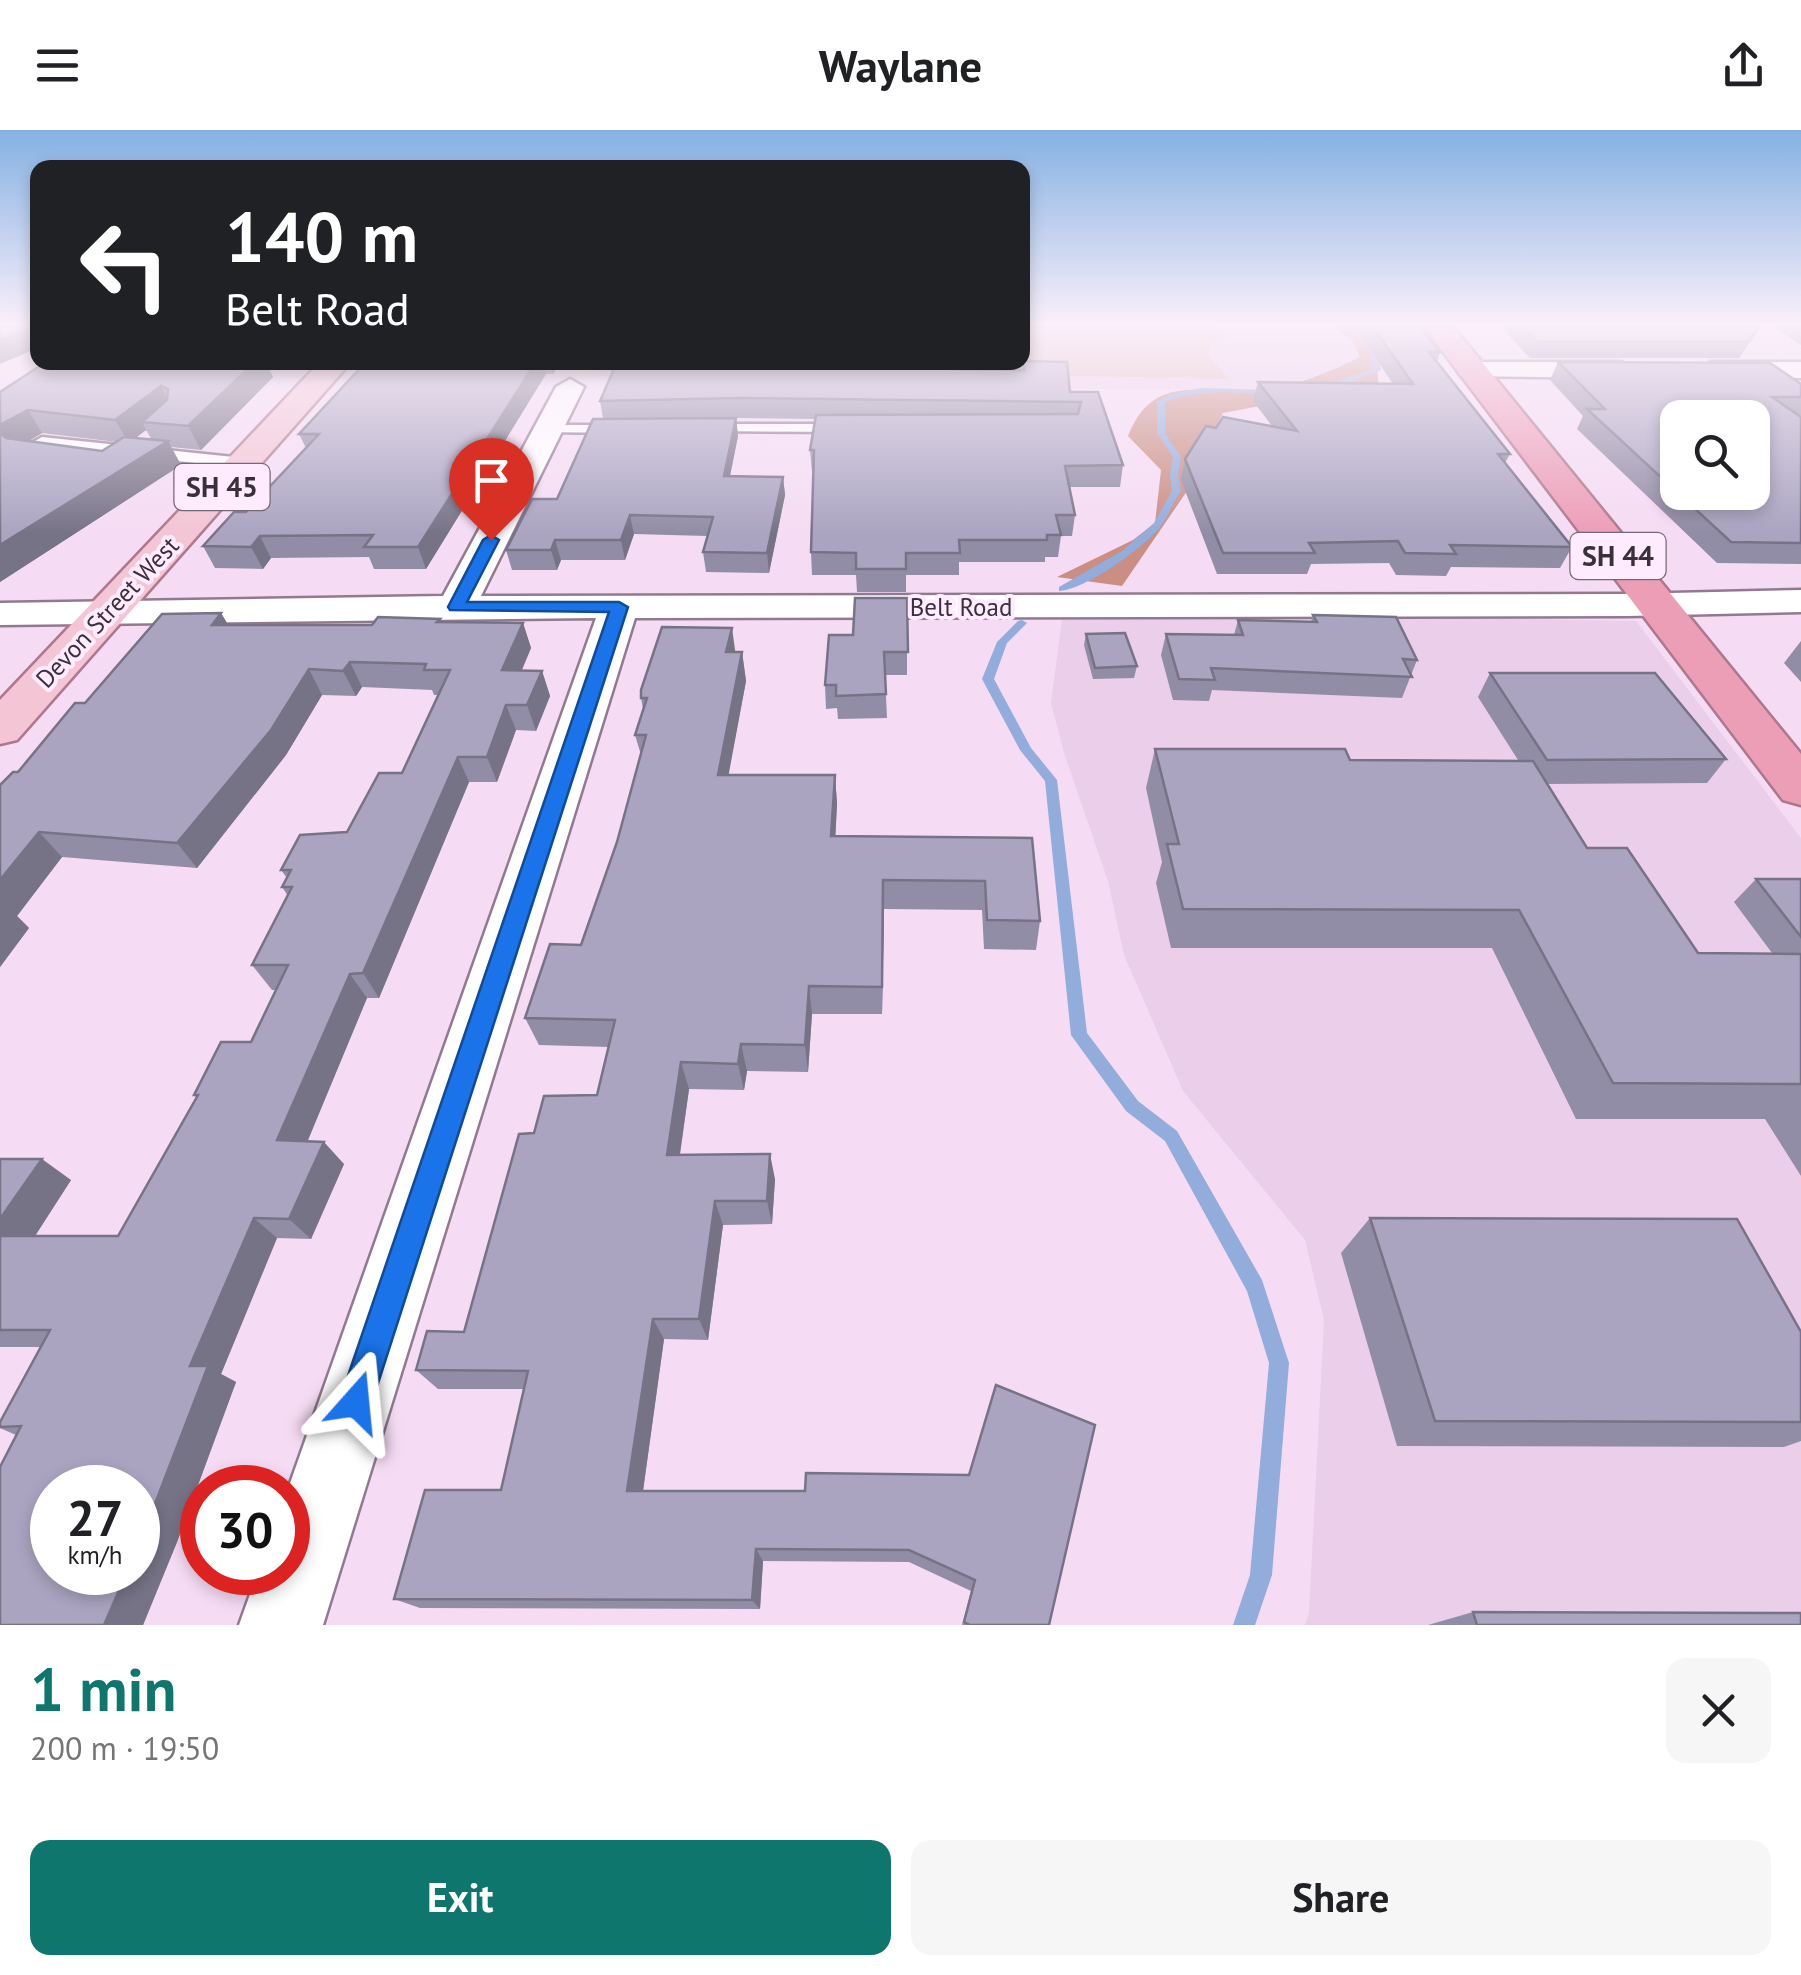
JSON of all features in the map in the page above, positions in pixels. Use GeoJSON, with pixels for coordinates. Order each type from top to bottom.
{"type":"FeatureCollection","features":[{"type":"Feature","properties":{"kind":"highway","name":"SH 44"},"geometry":{"type":"LineString","coordinates":[[1491,394],[1801,788]]}},
{"type":"Feature","properties":{"kind":"main road","name":"Devon Street West"},"geometry":{"type":"LineString","coordinates":[[0,729],[307,394]]}},
{"type":"Feature","properties":{"kind":"street"},"geometry":{"type":"LineString","coordinates":[[456,607],[567,394]]}},
{"type":"Feature","properties":{"kind":"street","name":"Belt Road"},"geometry":{"type":"LineString","coordinates":[[0,614],[456,607],[1801,601]]}},
{"type":"Feature","properties":{"kind":"street"},"geometry":{"type":"LineString","coordinates":[[281,1625],[619,607]]}},
{"type":"Feature","properties":{"kind":"lane"},"geometry":{"type":"LineString","coordinates":[[547,429],[640,428]]}},
{"type":"Feature","properties":{"kind":"lane"},"geometry":{"type":"LineString","coordinates":[[680,428],[862,428]]}},
{"type":"Feature","properties":{"kind":"lane"},"geometry":{"type":"LineString","coordinates":[[146,441],[133,453],[117,466],[22,453],[42,442],[133,453],[243,464]]}},
{"type":"Feature","properties":{"kind":"shaded area"},"geometry":{"type":"Polygon","coordinates":[[[1167,394],[1326,394],[1223,413],[1199,459],[1198,475],[1122,586],[1057,577],[1133,540],[1155,523],[1161,470],[1128,436],[1139,415],[1167,394]]]}},
{"type":"Feature","properties":{"kind":"shaded area"},"geometry":{"type":"Polygon","coordinates":[[[1063,611],[1636,621],[1801,838],[1801,1625],[1305,1625],[1309,1613],[1324,1320],[1305,1240],[1183,1091],[1124,955],[1108,881],[1051,703],[1063,611]]]}},
{"type":"Feature","properties":{"kind":"building"},"geometry":{"type":"Polygon","coordinates":[[[0,394],[150,394],[115,420],[28,410],[0,425],[0,394]]]}},
{"type":"Feature","properties":{"kind":"building"},"geometry":{"type":"Polygon","coordinates":[[[168,394],[222,394],[188,426],[142,422],[167,400],[168,394]]]}},
{"type":"Feature","properties":{"kind":"building"},"geometry":{"type":"Polygon","coordinates":[[[336,394],[516,394],[418,547],[364,547],[373,535],[260,536],[251,547],[203,546],[234,512],[246,512],[319,434],[299,434],[336,394]]]}},
{"type":"Feature","properties":{"kind":"building"},"geometry":{"type":"Polygon","coordinates":[[[603,394],[1099,394],[1123,465],[1065,466],[1075,515],[1056,515],[1061,535],[1047,535],[1047,540],[959,540],[960,553],[906,553],[906,569],[856,569],[856,553],[811,552],[814,450],[810,450],[816,415],[1078,414],[1081,402],[739,398],[600,401],[603,394]]]}},
{"type":"Feature","properties":{"kind":"building"},"geometry":{"type":"Polygon","coordinates":[[[1267,394],[1462,394],[1510,454],[1498,454],[1572,547],[1450,545],[1456,554],[1405,553],[1398,541],[1309,543],[1315,553],[1223,553],[1185,459],[1206,426],[1216,428],[1223,417],[1297,431],[1267,394]]]}},
{"type":"Feature","properties":{"kind":"building"},"geometry":{"type":"Polygon","coordinates":[[[1590,394],[1801,394],[1801,397],[1772,397],[1801,417],[1801,543],[1731,542],[1696,510],[1770,510],[1770,400],[1660,400],[1660,476],[1587,409],[1605,409],[1590,394]]]}},
{"type":"Feature","properties":{"kind":"building"},"geometry":{"type":"Polygon","coordinates":[[[736,418],[724,476],[783,477],[767,553],[703,552],[713,517],[630,515],[621,540],[555,540],[551,550],[506,550],[532,499],[557,499],[593,419],[736,418]]]}},
{"type":"Feature","properties":{"kind":"building"},"geometry":{"type":"Polygon","coordinates":[[[0,433],[6,438],[102,451],[124,437],[168,441],[0,545],[0,433]]]}},
{"type":"Feature","properties":{"kind":"building"},"geometry":{"type":"Polygon","coordinates":[[[855,598],[907,598],[908,652],[884,652],[886,694],[836,696],[836,685],[825,685],[829,635],[853,635],[855,598]]]}},
{"type":"Feature","properties":{"kind":"building"},"geometry":{"type":"Polygon","coordinates":[[[221,613],[212,625],[372,625],[378,617],[523,623],[502,670],[542,671],[527,705],[506,705],[487,757],[458,757],[363,973],[350,974],[277,1140],[324,1142],[289,1219],[254,1218],[190,1366],[208,1366],[160,1491],[160,1465],[30,1465],[30,1595],[117,1595],[104,1625],[0,1625],[0,1467],[21,1426],[0,1427],[0,1422],[50,1330],[0,1330],[0,1236],[118,1236],[198,1095],[194,1095],[221,1042],[251,1042],[288,965],[252,965],[292,887],[282,887],[291,870],[281,870],[300,835],[347,832],[379,773],[402,773],[450,670],[424,670],[426,664],[350,662],[343,671],[309,669],[271,730],[177,843],[39,832],[0,880],[0,785],[18,772],[75,703],[85,703],[162,614],[221,613]]]}},
{"type":"Feature","properties":{"kind":"building"},"geometry":{"type":"Polygon","coordinates":[[[1313,615],[1396,617],[1417,660],[1403,659],[1412,677],[1211,668],[1215,680],[1179,679],[1166,634],[1243,635],[1238,620],[1317,622],[1313,615]]]}},
{"type":"Feature","properties":{"kind":"building"},"geometry":{"type":"Polygon","coordinates":[[[662,627],[732,628],[726,652],[742,652],[718,775],[835,775],[831,836],[1032,838],[1040,921],[987,920],[985,881],[883,880],[882,987],[809,986],[805,1045],[741,1044],[738,1064],[681,1062],[667,1155],[770,1154],[767,1201],[715,1201],[699,1319],[653,1319],[627,1491],[805,1491],[806,1473],[969,1475],[996,1385],[1095,1425],[1049,1625],[964,1622],[975,1580],[909,1550],[756,1549],[752,1600],[394,1599],[425,1490],[501,1490],[528,1371],[416,1370],[427,1331],[464,1332],[519,1134],[534,1133],[544,1096],[597,1095],[615,1020],[525,1018],[550,944],[581,945],[617,842],[646,735],[635,735],[647,698],[641,698],[641,690],[662,627]]]}},
{"type":"Feature","properties":{"kind":"building"},"geometry":{"type":"Polygon","coordinates":[[[1125,633],[1137,666],[1095,668],[1086,634],[1125,633]]]}},
{"type":"Feature","properties":{"kind":"building"},"geometry":{"type":"Polygon","coordinates":[[[1490,673],[1655,673],[1726,759],[1547,760],[1490,673]]]}},
{"type":"Feature","properties":{"kind":"building"},"geometry":{"type":"Polygon","coordinates":[[[1155,749],[1345,749],[1350,760],[1533,761],[1587,848],[1627,848],[1698,953],[1801,954],[1801,1084],[1613,1083],[1519,910],[1183,909],[1167,844],[1179,844],[1155,749]]]}},
{"type":"Feature","properties":{"kind":"building"},"geometry":{"type":"Polygon","coordinates":[[[1756,879],[1801,879],[1801,937],[1756,879]]]}},
{"type":"Feature","properties":{"kind":"building"},"geometry":{"type":"Polygon","coordinates":[[[0,1159],[42,1159],[0,1219],[0,1159]]]}},
{"type":"Feature","properties":{"kind":"building"},"geometry":{"type":"Polygon","coordinates":[[[1370,1218],[1737,1219],[1801,1332],[1801,1422],[1435,1421],[1370,1218]]]}},
{"type":"Feature","properties":{"kind":"building"},"geometry":{"type":"Polygon","coordinates":[[[1473,1612],[1801,1613],[1801,1625],[1477,1625],[1473,1612]]]}},
{"type":"Feature","properties":{"kind":"waterway"},"geometry":{"type":"LineString","coordinates":[[1063,589],[1137,545],[1163,517],[1177,491],[1177,457],[1161,433],[1161,401],[1181,394]]}},
{"type":"Feature","properties":{"kind":"waterway"},"geometry":{"type":"LineString","coordinates":[[1022,623],[1002,642],[988,679],[1026,750],[1051,780],[1079,1035],[1132,1106],[1171,1136],[1255,1287],[1279,1363],[1261,1575],[1244,1625]]}},
{"type":"Feature","properties":{"kind":"route"},"geometry":{"type":"LineString","coordinates":[[356,1402],[619,607],[456,607],[491,540]]}}]}
